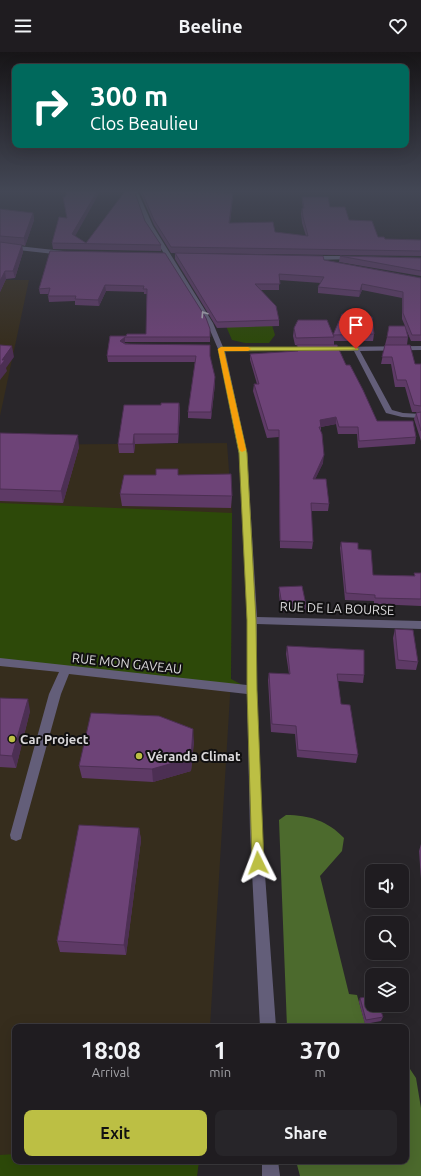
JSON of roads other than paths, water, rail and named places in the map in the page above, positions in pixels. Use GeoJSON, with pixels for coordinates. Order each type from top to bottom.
{"type":"FeatureCollection","features":[{"type":"Feature","properties":{"kind":"street"},"geometry":{"type":"LineString","coordinates":[[158,242],[165,256],[210,323],[220,348],[243,453],[252,620],[252,690],[256,832],[268,1024]]}},
{"type":"Feature","properties":{"kind":"street"},"geometry":{"type":"LineString","coordinates":[[0,246],[42,252],[72,253]]}},
{"type":"Feature","properties":{"kind":"street"},"geometry":{"type":"LineString","coordinates":[[165,256],[178,256]]}},
{"type":"Feature","properties":{"kind":"street"},"geometry":{"type":"LineString","coordinates":[[334,264],[307,259],[357,258]]}},
{"type":"Feature","properties":{"kind":"street"},"geometry":{"type":"LineString","coordinates":[[212,346],[220,348],[421,348]]}},
{"type":"Feature","properties":{"kind":"street"},"geometry":{"type":"LineString","coordinates":[[356,349],[389,411],[402,415],[421,416]]}},
{"type":"Feature","properties":{"kind":"street","name":"RUE DE LA BOURSE"},"geometry":{"type":"LineString","coordinates":[[252,620],[421,625]]}},
{"type":"Feature","properties":{"kind":"street","name":"RUE MON GAVEAU"},"geometry":{"type":"LineString","coordinates":[[0,662],[252,690]]}},
{"type":"Feature","properties":{"kind":"street"},"geometry":{"type":"LineString","coordinates":[[16,835],[55,694],[65,670]]}},
{"type":"Feature","properties":{"kind":"street"},"geometry":{"type":"LineString","coordinates":[[270,1164],[271,1176]]}},
{"type":"Feature","properties":{"kind":"place","name":"Car Project"},"geometry":{"type":"Point","coordinates":[12,739]}},
{"type":"Feature","properties":{"kind":"place","name":"Véranda Climat"},"geometry":{"type":"Point","coordinates":[139,756]}}]}
